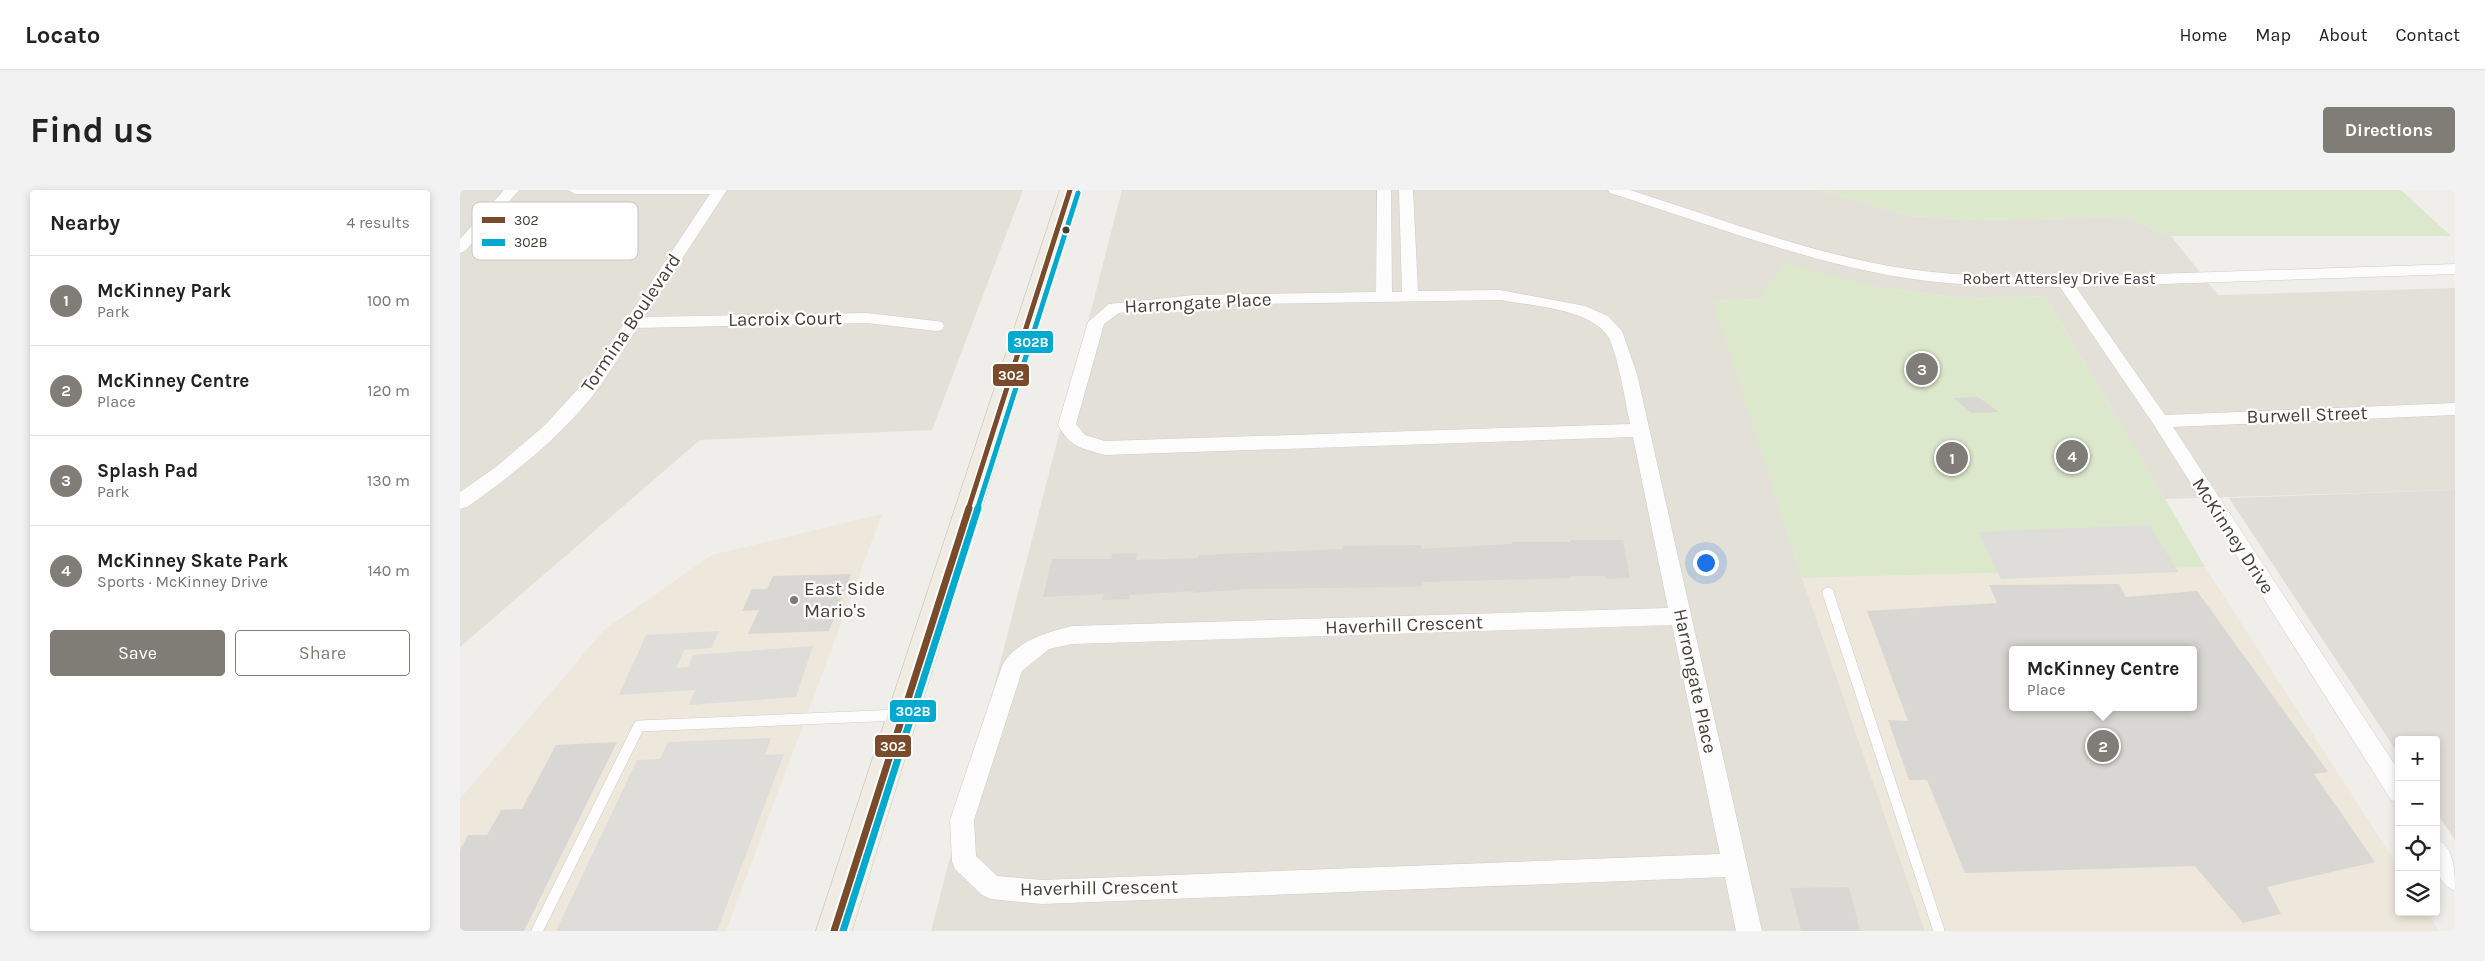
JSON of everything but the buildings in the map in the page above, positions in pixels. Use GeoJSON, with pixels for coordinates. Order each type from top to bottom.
{"type":"FeatureCollection","features":[{"type":"Feature","properties":{"kind":"main road"},"geometry":{"type":"LineString","coordinates":[[834,931],[905,715],[1070,190]]}},
{"type":"Feature","properties":{"kind":"street"},"geometry":{"type":"LineString","coordinates":[[501,202],[512,190]]}},
{"type":"Feature","properties":{"kind":"street"},"geometry":{"type":"LineString","coordinates":[[575,190],[708,190]]}},
{"type":"Feature","properties":{"kind":"street","name":"Tormina Boulevard"},"geometry":{"type":"LineString","coordinates":[[460,502],[503,472],[551,429],[593,383],[720,190]]}},
{"type":"Feature","properties":{"kind":"street"},"geometry":{"type":"LineString","coordinates":[[1384,190],[1384,296]]}},
{"type":"Feature","properties":{"kind":"street"},"geometry":{"type":"LineString","coordinates":[[1406,190],[1410,296]]}},
{"type":"Feature","properties":{"kind":"street","name":"Robert Attersley Drive East"},"geometry":{"type":"LineString","coordinates":[[1615,190],[1798,248],[1869,267],[1938,277],[2001,282],[2065,282],[2455,269]]}},
{"type":"Feature","properties":{"kind":"street"},"geometry":{"type":"LineString","coordinates":[[460,248],[472,235]]}},
{"type":"Feature","properties":{"kind":"street","name":"McKinney Drive"},"geometry":{"type":"LineString","coordinates":[[2065,282],[2160,421],[2395,786]]}},
{"type":"Feature","properties":{"kind":"street","name":"Harrongate Place"},"geometry":{"type":"LineString","coordinates":[[1640,430],[1105,448],[1079,440],[1067,425],[1096,322],[1115,308],[1194,300],[1500,295],[1579,310],[1602,320],[1616,335],[1628,374],[1748,931]]}},
{"type":"Feature","properties":{"kind":"street","name":"Lacroix Court"},"geometry":{"type":"LineString","coordinates":[[633,323],[867,318],[936,326]]}},
{"type":"Feature","properties":{"kind":"street","name":"Burwell Street"},"geometry":{"type":"LineString","coordinates":[[2160,421],[2455,409]]}},
{"type":"Feature","properties":{"kind":"street","name":"Haverhill Crescent"},"geometry":{"type":"LineString","coordinates":[[1680,616],[1072,635],[1043,642],[1013,666],[962,820],[964,861],[991,887],[1042,892],[1735,864]]}},
{"type":"Feature","properties":{"kind":"street"},"geometry":{"type":"LineString","coordinates":[[2440,856],[2455,879]]}},
{"type":"Feature","properties":{"kind":"lane"},"geometry":{"type":"LineString","coordinates":[[1828,593],[1938,931]]}},
{"type":"Feature","properties":{"kind":"lane"},"geometry":{"type":"LineString","coordinates":[[537,931],[639,726],[905,715]]}},
{"type":"Feature","properties":{"kind":"shaded area"},"geometry":{"type":"Polygon","coordinates":[[[460,190],[1023,190],[932,430],[700,440],[460,647],[460,190]]]}},
{"type":"Feature","properties":{"kind":"shaded area"},"geometry":{"type":"Polygon","coordinates":[[[1122,190],[1820,190],[1911,216],[1976,220],[2126,217],[2171,236],[2218,295],[2455,288],[2455,490],[2165,499],[2045,296],[1966,299],[1877,287],[1759,299],[1714,301],[1802,578],[1925,931],[931,931],[1122,190]]]}},
{"type":"Feature","properties":{"kind":"shaded area"},"geometry":{"type":"Polygon","coordinates":[[[2455,490],[2455,840],[2440,818],[2440,736],[2395,736],[2395,749],[2229,498],[2455,490]]]}},
{"type":"Feature","properties":{"kind":"shaded area"},"geometry":{"type":"Polygon","coordinates":[[[882,514],[726,931],[460,931],[460,799],[604,630],[712,555],[882,514]]]}},
{"type":"Feature","properties":{"kind":"shaded area"},"geometry":{"type":"Polygon","coordinates":[[[2150,525],[2178,572],[2001,579],[1979,532],[2150,525]]]}},
{"type":"Feature","properties":{"kind":"shaded area"},"geometry":{"type":"Polygon","coordinates":[[[2205,567],[2395,862],[2395,916],[2430,916],[2439,931],[1925,931],[1802,578],[2205,567]]]}},
{"type":"Feature","properties":{"kind":"shaded area"},"geometry":{"type":"Polygon","coordinates":[[[719,631],[711,648],[684,650],[676,668],[688,667],[693,655],[813,646],[796,697],[689,705],[695,690],[619,695],[646,635],[719,631]]]}},
{"type":"Feature","properties":{"kind":"shaded area"},"geometry":{"type":"Polygon","coordinates":[[[771,738],[765,755],[784,754],[717,931],[556,931],[637,760],[660,759],[668,742],[771,738]]]}},
{"type":"Feature","properties":{"kind":"green space"},"geometry":{"type":"Polygon","coordinates":[[[1820,190],[2401,190],[2451,236],[2171,236],[2126,217],[1976,220],[1911,216],[1820,190]]]}},
{"type":"Feature","properties":{"kind":"green space"},"geometry":{"type":"Polygon","coordinates":[[[1784,263],[1877,287],[1966,299],[2045,296],[2117,418],[2126,427],[2124,429],[2205,567],[1802,578],[1713,301],[1759,299],[1784,263]]]}},
{"type":"Feature","properties":{"kind":"transit line","name":"302"},"geometry":{"type":"LineString","coordinates":[[834,931],[1070,190]]}},
{"type":"Feature","properties":{"kind":"transit line","name":"302B"},"geometry":{"type":"LineString","coordinates":[[843,931],[1078,193]]}},
{"type":"Feature","properties":{"kind":"place","name":"Splash Pad"},"geometry":{"type":"Point","coordinates":[1922,369]}},
{"type":"Feature","properties":{"kind":"place","name":"McKinney Skate Park"},"geometry":{"type":"Point","coordinates":[2072,456]}},
{"type":"Feature","properties":{"kind":"place","name":"McKinney Park"},"geometry":{"type":"Point","coordinates":[1952,458]}},
{"type":"Feature","properties":{"kind":"place","name":"East Side Mario's"},"geometry":{"type":"Point","coordinates":[794,600]}},
{"type":"Feature","properties":{"kind":"place","name":"McKinney Centre"},"geometry":{"type":"Point","coordinates":[2103,746]}}]}
